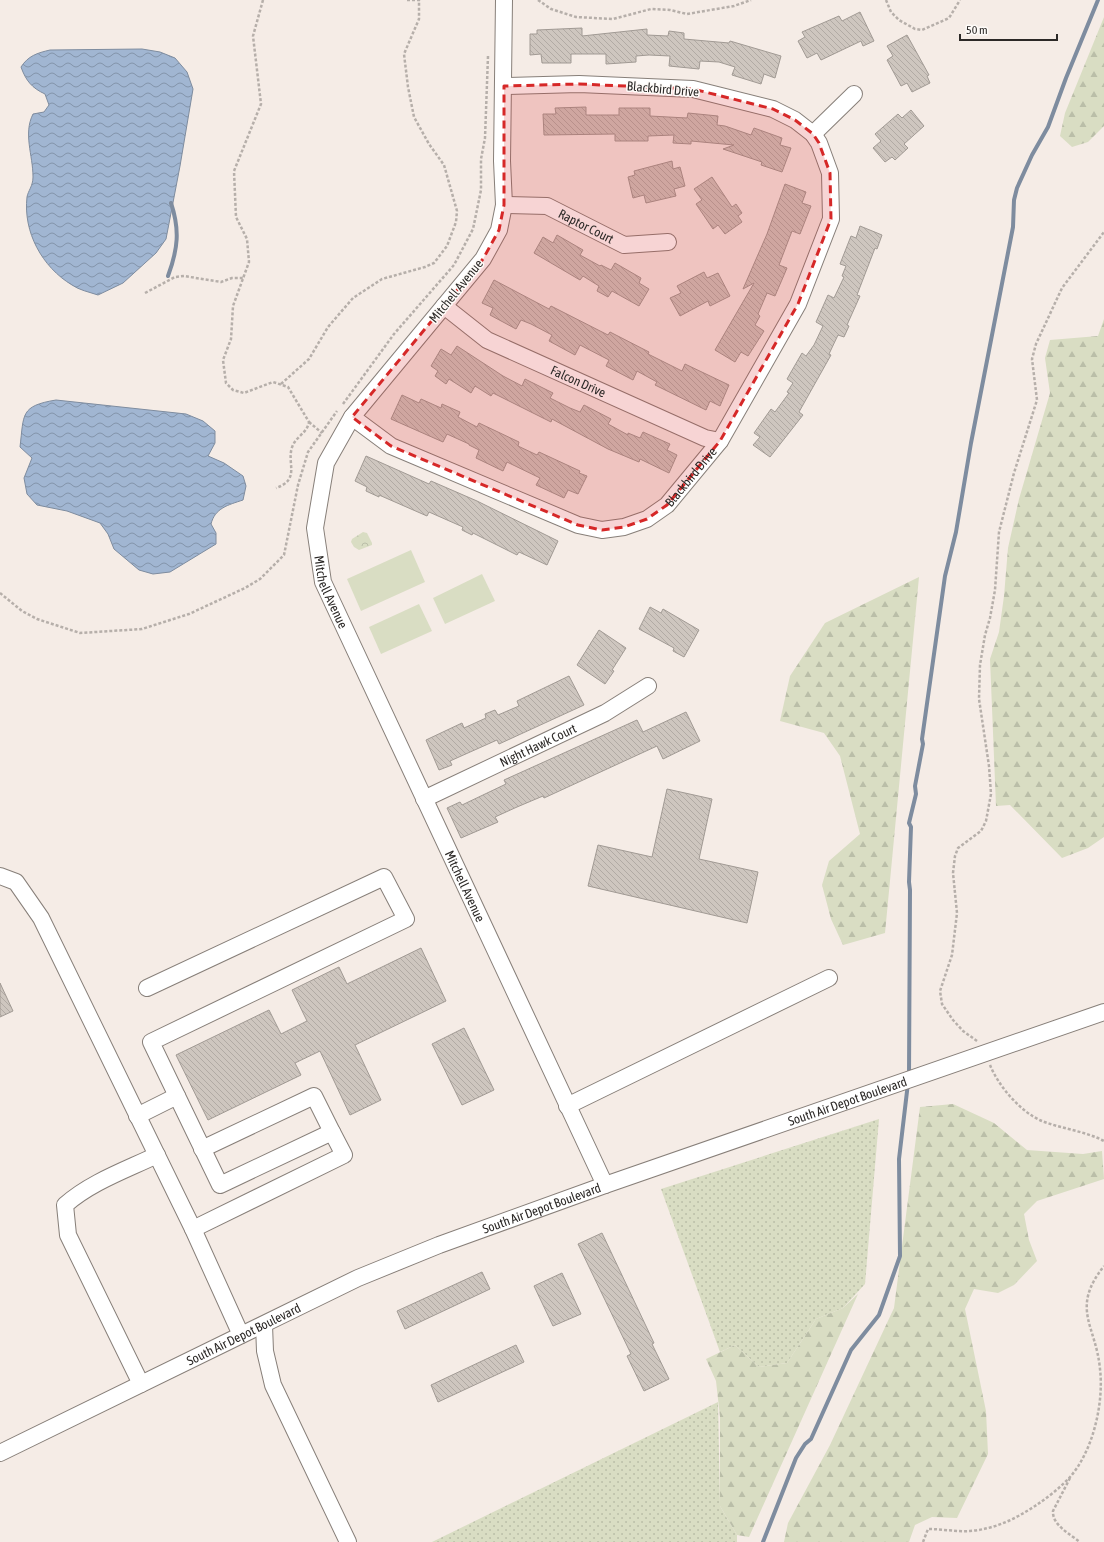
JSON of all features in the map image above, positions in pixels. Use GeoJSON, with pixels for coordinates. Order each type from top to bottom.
{"type":"FeatureCollection","features":[{"type":"Feature","properties":{"kind":"street","name":"Mitchell Avenue"},"geometry":{"type":"LineString","coordinates":[[504,0],[502,161],[504,205],[499,230],[483,259],[352,417],[326,463],[315,528],[323,582],[605,1185]]}},
{"type":"Feature","properties":{"kind":"street","name":"Blackbird Drive"},"geometry":{"type":"LineString","coordinates":[[352,417],[391,446],[578,525],[602,530],[624,527],[647,519],[667,505],[720,441],[798,304],[831,219],[830,173],[819,143],[813,134],[795,120],[773,109],[693,89],[579,84],[504,86]]}},
{"type":"Feature","properties":{"kind":"street"},"geometry":{"type":"LineString","coordinates":[[813,134],[854,94]]}},
{"type":"Feature","properties":{"kind":"street","name":"Raptor Court"},"geometry":{"type":"LineString","coordinates":[[504,205],[547,206],[624,244],[668,242]]}},
{"type":"Feature","properties":{"kind":"street","name":"Falcon Drive"},"geometry":{"type":"LineString","coordinates":[[444,306],[487,340],[705,438],[720,441]]}},
{"type":"Feature","properties":{"kind":"street","name":"Night Hawk Court"},"geometry":{"type":"LineString","coordinates":[[424,800],[605,713],[648,686]]}},
{"type":"Feature","properties":{"kind":"street"},"geometry":{"type":"LineString","coordinates":[[0,876],[16,882],[41,918],[193,1229],[241,1335]]}},
{"type":"Feature","properties":{"kind":"street"},"geometry":{"type":"LineString","coordinates":[[147,988],[384,877],[406,919],[151,1042],[220,1185],[332,1132]]}},
{"type":"Feature","properties":{"kind":"street"},"geometry":{"type":"LineString","coordinates":[[567,1106],[830,978]]}},
{"type":"Feature","properties":{"kind":"street","name":"South Air Depot Boulevard"},"geometry":{"type":"LineString","coordinates":[[0,1453],[358,1278],[399,1261],[605,1185],[1104,1012]]}},
{"type":"Feature","properties":{"kind":"street"},"geometry":{"type":"LineString","coordinates":[[137,1116],[177,1096]]}},
{"type":"Feature","properties":{"kind":"street"},"geometry":{"type":"LineString","coordinates":[[193,1229],[344,1155],[314,1096],[202,1148]]}},
{"type":"Feature","properties":{"kind":"street"},"geometry":{"type":"LineString","coordinates":[[141,1384],[68,1235],[65,1205],[74,1196],[156,1155]]}},
{"type":"Feature","properties":{"kind":"street"},"geometry":{"type":"LineString","coordinates":[[264,1325],[264,1351],[273,1385],[348,1542]]}},
{"type":"Feature","properties":{"kind":"path"},"geometry":{"type":"LineString","coordinates":[[263,0],[253,36],[261,104],[234,171],[236,217],[247,238],[249,262],[233,306],[231,339],[223,360],[226,383],[233,390],[244,393],[273,382],[288,387],[309,422],[322,433]]}},
{"type":"Feature","properties":{"kind":"path"},"geometry":{"type":"LineString","coordinates":[[281,384],[310,359],[328,327],[353,298],[382,280],[425,268],[434,263],[447,246],[456,222],[457,211],[444,165],[429,144],[414,117],[408,87],[404,54],[418,19],[420,0],[407,0]]}},
{"type":"Feature","properties":{"kind":"path"},"geometry":{"type":"LineString","coordinates":[[538,0],[551,9],[576,17],[613,19],[651,9],[670,10],[687,14],[734,6],[751,0]]}},
{"type":"Feature","properties":{"kind":"path"},"geometry":{"type":"LineString","coordinates":[[886,0],[891,12],[899,20],[915,29],[922,30],[949,18],[960,0]]}},
{"type":"Feature","properties":{"kind":"path"},"geometry":{"type":"LineString","coordinates":[[0,593],[22,611],[37,619],[80,633],[142,629],[189,614],[215,603],[260,580],[284,555],[298,485],[308,452],[394,334],[454,265],[473,229],[481,190],[481,159],[485,138],[488,51]]}},
{"type":"Feature","properties":{"kind":"path"},"geometry":{"type":"LineString","coordinates":[[1104,232],[1062,288],[1036,344],[1032,359],[1037,400],[1014,472],[999,532],[996,590],[985,635],[980,665],[979,700],[989,766],[991,794],[986,820],[981,831],[958,848],[954,856],[953,872],[957,913],[952,955],[940,991],[942,1004],[953,1020],[963,1031],[980,1043],[993,1071],[1006,1090],[1026,1111],[1040,1120],[1081,1132],[1104,1141]]}},
{"type":"Feature","properties":{"kind":"path"},"geometry":{"type":"LineString","coordinates":[[145,293],[175,277],[184,276],[221,282],[232,278],[243,278]]}},
{"type":"Feature","properties":{"kind":"path"},"geometry":{"type":"LineString","coordinates":[[276,488],[285,485],[290,477],[293,445],[307,429],[309,422]]}},
{"type":"Feature","properties":{"kind":"path"},"geometry":{"type":"LineString","coordinates":[[1080,1542],[1054,1521],[1053,1511],[1070,1477],[1082,1458],[1095,1425],[1100,1405],[1102,1369],[1086,1314],[1087,1299],[1090,1287],[1104,1266]]}},
{"type":"Feature","properties":{"kind":"path"},"geometry":{"type":"LineString","coordinates":[[922,1542],[928,1528],[970,1531],[1011,1521],[1048,1496],[1070,1477]]}},
{"type":"Feature","properties":{"kind":"highlighted area"},"geometry":{"type":"Polygon","coordinates":[[[579,84],[693,89],[773,109],[795,120],[813,134],[819,143],[830,173],[831,219],[798,304],[720,441],[667,505],[647,519],[624,527],[602,530],[578,525],[391,446],[352,417],[483,259],[499,230],[504,205],[504,86],[579,84]]]}},
{"type":"Feature","properties":{"kind":"green space"},"geometry":{"type":"Polygon","coordinates":[[[1104,17],[1104,126],[1088,142],[1072,147],[1060,136],[1065,113],[1104,17]]]}},
{"type":"Feature","properties":{"kind":"green space"},"geometry":{"type":"Polygon","coordinates":[[[1104,319],[1104,837],[1088,848],[1062,858],[1010,805],[996,806],[990,659],[999,632],[1008,548],[1019,499],[1050,393],[1045,358],[1050,340],[1098,336],[1104,319]]]}},
{"type":"Feature","properties":{"kind":"green space"},"geometry":{"type":"Polygon","coordinates":[[[363,532],[367,533],[372,545],[359,550],[354,547],[351,542],[352,539],[363,532]]]}},
{"type":"Feature","properties":{"kind":"green space"},"geometry":{"type":"Polygon","coordinates":[[[411,550],[425,582],[361,611],[347,579],[411,550]]]}},
{"type":"Feature","properties":{"kind":"green space"},"geometry":{"type":"Polygon","coordinates":[[[482,574],[495,601],[445,624],[433,598],[482,574]]]}},
{"type":"Feature","properties":{"kind":"green space"},"geometry":{"type":"Polygon","coordinates":[[[919,577],[885,933],[843,945],[831,919],[822,885],[829,861],[860,834],[840,756],[824,733],[780,721],[790,676],[825,623],[919,577]]]}},
{"type":"Feature","properties":{"kind":"green space"},"geometry":{"type":"Polygon","coordinates":[[[419,604],[432,631],[381,654],[369,627],[419,604]]]}},
{"type":"Feature","properties":{"kind":"green space"},"geometry":{"type":"Polygon","coordinates":[[[953,1104],[994,1123],[1027,1150],[1083,1154],[1102,1151],[1104,1179],[1037,1201],[1024,1214],[1029,1240],[1037,1261],[1014,1285],[998,1293],[974,1289],[965,1309],[986,1411],[988,1454],[957,1518],[932,1517],[915,1525],[909,1542],[784,1542],[788,1523],[830,1445],[894,1308],[920,1107],[953,1104]]]}},
{"type":"Feature","properties":{"kind":"green space"},"geometry":{"type":"Polygon","coordinates":[[[879,1119],[865,1284],[843,1308],[816,1319],[787,1363],[759,1367],[735,1345],[720,1352],[661,1189],[879,1119]]]}},
{"type":"Feature","properties":{"kind":"green space"},"geometry":{"type":"Polygon","coordinates":[[[858,1294],[749,1537],[737,1535],[720,1506],[720,1417],[716,1381],[706,1359],[735,1345],[759,1367],[787,1363],[816,1319],[843,1308],[858,1294]]]}},
{"type":"Feature","properties":{"kind":"green space"},"geometry":{"type":"Polygon","coordinates":[[[718,1402],[720,1506],[737,1535],[737,1542],[432,1542],[718,1402]]]}},
{"type":"Feature","properties":{"kind":"water"},"geometry":{"type":"Polygon","coordinates":[[[142,49],[160,52],[175,58],[187,72],[193,89],[180,166],[166,239],[156,253],[123,283],[98,295],[84,291],[72,285],[52,269],[37,247],[32,235],[28,223],[27,210],[27,197],[33,177],[29,145],[29,129],[33,114],[44,112],[49,105],[45,94],[30,84],[21,67],[33,56],[50,50],[142,49]]]}},
{"type":"Feature","properties":{"kind":"water"},"geometry":{"type":"Polygon","coordinates":[[[56,400],[186,414],[203,421],[215,431],[215,443],[208,456],[224,463],[243,476],[246,486],[243,500],[223,508],[213,519],[211,524],[216,533],[216,544],[170,572],[153,574],[139,570],[114,549],[108,534],[100,523],[67,511],[37,505],[27,494],[24,478],[32,458],[20,447],[22,427],[26,413],[30,409],[44,402],[56,400]]]}},
{"type":"Feature","properties":{"kind":"building"},"geometry":{"type":"Polygon","coordinates":[[[860,12],[874,41],[863,46],[861,41],[821,60],[817,53],[807,58],[798,41],[805,37],[802,32],[839,16],[842,21],[860,12]]]}},
{"type":"Feature","properties":{"kind":"building"},"geometry":{"type":"Polygon","coordinates":[[[582,28],[582,36],[647,29],[647,35],[668,36],[669,31],[684,33],[684,39],[729,43],[730,41],[781,56],[775,78],[764,74],[761,84],[732,75],[735,67],[719,62],[700,61],[699,69],[669,66],[670,56],[636,56],[636,62],[606,64],[606,54],[571,54],[571,63],[542,63],[541,54],[530,55],[530,34],[537,34],[537,30],[582,28]]]}},
{"type":"Feature","properties":{"kind":"building"},"geometry":{"type":"Polygon","coordinates":[[[907,35],[929,75],[927,76],[930,83],[912,92],[907,83],[901,86],[887,60],[893,56],[887,46],[907,35]]]}},
{"type":"Feature","properties":{"kind":"building"},"geometry":{"type":"Polygon","coordinates":[[[586,107],[586,115],[619,115],[619,108],[650,108],[650,116],[687,118],[688,113],[718,116],[717,125],[725,126],[751,135],[754,128],[782,138],[780,145],[791,148],[782,172],[761,165],[762,162],[723,149],[734,145],[691,141],[691,144],[673,143],[674,135],[648,136],[648,141],[615,141],[615,134],[544,135],[543,114],[556,114],[555,108],[586,107]]]}},
{"type":"Feature","properties":{"kind":"building"},"geometry":{"type":"Polygon","coordinates":[[[911,110],[924,126],[904,144],[908,148],[895,160],[892,157],[885,162],[873,148],[881,141],[875,134],[898,114],[902,118],[911,110]]]}},
{"type":"Feature","properties":{"kind":"building"},"geometry":{"type":"Polygon","coordinates":[[[672,161],[673,169],[680,167],[685,186],[674,189],[676,196],[646,203],[644,195],[633,198],[628,177],[635,175],[634,171],[672,161]]]}},
{"type":"Feature","properties":{"kind":"building"},"geometry":{"type":"Polygon","coordinates":[[[712,177],[732,207],[736,204],[742,213],[738,216],[742,222],[725,234],[718,225],[713,229],[696,204],[702,200],[694,189],[712,177]]]}},
{"type":"Feature","properties":{"kind":"building"},"geometry":{"type":"Polygon","coordinates":[[[785,184],[806,192],[802,203],[811,206],[800,234],[792,231],[779,265],[787,268],[775,296],[767,293],[758,314],[760,316],[755,325],[764,331],[748,356],[741,352],[735,362],[715,350],[754,283],[743,289],[767,234],[785,184]]]}},
{"type":"Feature","properties":{"kind":"building"},"geometry":{"type":"Polygon","coordinates":[[[860,226],[882,235],[877,249],[875,248],[857,295],[860,296],[847,325],[849,326],[844,337],[838,335],[829,354],[831,355],[799,412],[803,415],[770,457],[753,445],[760,437],[754,433],[771,409],[775,412],[789,393],[787,392],[793,383],[787,379],[802,353],[806,356],[814,345],[823,326],[816,322],[828,295],[834,298],[844,277],[842,276],[846,266],[840,264],[851,236],[856,238],[860,226]]]}},
{"type":"Feature","properties":{"kind":"building"},"geometry":{"type":"Polygon","coordinates":[[[557,235],[583,250],[580,255],[600,266],[601,265],[611,270],[615,263],[641,278],[639,283],[649,289],[639,306],[612,291],[608,297],[597,291],[599,286],[583,276],[580,280],[534,253],[543,237],[553,243],[557,235]]]}},
{"type":"Feature","properties":{"kind":"building"},"geometry":{"type":"Polygon","coordinates":[[[704,272],[707,278],[718,273],[730,296],[710,306],[708,301],[680,316],[670,298],[681,293],[677,286],[704,272]]]}},
{"type":"Feature","properties":{"kind":"building"},"geometry":{"type":"Polygon","coordinates":[[[494,280],[549,309],[551,306],[608,335],[610,332],[649,352],[648,354],[682,371],[685,364],[729,385],[720,406],[710,401],[706,410],[655,385],[657,382],[637,371],[633,380],[606,366],[609,360],[580,345],[575,355],[549,341],[552,335],[531,324],[521,320],[516,329],[490,315],[493,308],[482,303],[494,280]]]}},
{"type":"Feature","properties":{"kind":"building"},"geometry":{"type":"Polygon","coordinates":[[[457,346],[503,376],[522,386],[525,379],[553,393],[550,398],[570,408],[580,412],[584,405],[611,419],[608,424],[628,435],[628,433],[640,438],[643,432],[670,444],[667,450],[677,455],[669,473],[640,459],[639,462],[608,449],[552,419],[551,422],[493,393],[491,396],[475,386],[471,393],[449,379],[446,384],[435,376],[438,371],[431,366],[441,349],[451,355],[457,346]]]}},
{"type":"Feature","properties":{"kind":"building"},"geometry":{"type":"Polygon","coordinates":[[[402,395],[419,403],[421,399],[441,408],[442,404],[460,412],[458,417],[477,427],[479,423],[519,442],[518,446],[537,455],[539,452],[580,471],[579,473],[587,476],[578,494],[568,490],[564,498],[536,485],[540,478],[507,462],[503,471],[476,458],[479,450],[469,444],[447,434],[443,442],[391,419],[402,395]]]}},
{"type":"Feature","properties":{"kind":"building"},"geometry":{"type":"Polygon","coordinates":[[[366,456],[429,484],[431,481],[477,501],[558,541],[547,565],[519,552],[517,555],[473,533],[472,535],[462,530],[463,527],[429,512],[427,516],[379,495],[379,497],[366,491],[367,487],[355,481],[366,456]]]}},
{"type":"Feature","properties":{"kind":"building"},"geometry":{"type":"Polygon","coordinates":[[[650,607],[661,613],[663,609],[699,630],[684,657],[673,651],[674,648],[639,629],[650,607]]]}},
{"type":"Feature","properties":{"kind":"building"},"geometry":{"type":"Polygon","coordinates":[[[599,630],[626,648],[612,670],[614,671],[605,684],[577,665],[599,630]]]}},
{"type":"Feature","properties":{"kind":"building"},"geometry":{"type":"Polygon","coordinates":[[[569,676],[584,705],[499,744],[497,740],[450,761],[452,765],[439,770],[426,740],[462,723],[464,728],[486,718],[485,714],[495,710],[498,715],[519,706],[517,701],[569,676]]]}},
{"type":"Feature","properties":{"kind":"building"},"geometry":{"type":"Polygon","coordinates":[[[686,712],[700,741],[663,759],[657,746],[544,798],[543,796],[495,817],[498,822],[461,838],[447,808],[460,802],[462,805],[506,784],[504,780],[637,720],[643,732],[686,712]]]}},
{"type":"Feature","properties":{"kind":"building"},"geometry":{"type":"Polygon","coordinates":[[[667,789],[712,799],[699,859],[758,872],[747,923],[588,886],[598,845],[652,857],[667,789]]]}},
{"type":"Feature","properties":{"kind":"building"},"geometry":{"type":"Polygon","coordinates":[[[421,948],[446,1001],[355,1045],[381,1100],[350,1115],[320,1051],[295,1063],[301,1075],[208,1120],[176,1055],[269,1010],[281,1034],[307,1021],[292,990],[339,967],[347,984],[421,948]]]}},
{"type":"Feature","properties":{"kind":"building"},"geometry":{"type":"Polygon","coordinates":[[[0,983],[13,1011],[0,1017],[0,983]]]}},
{"type":"Feature","properties":{"kind":"building"},"geometry":{"type":"Polygon","coordinates":[[[464,1028],[494,1090],[462,1105],[432,1044],[464,1028]]]}},
{"type":"Feature","properties":{"kind":"building"},"geometry":{"type":"Polygon","coordinates":[[[602,1233],[654,1343],[652,1344],[669,1379],[644,1391],[627,1356],[631,1354],[578,1244],[602,1233]]]}},
{"type":"Feature","properties":{"kind":"building"},"geometry":{"type":"Polygon","coordinates":[[[482,1272],[490,1289],[405,1329],[397,1311],[482,1272]]]}},
{"type":"Feature","properties":{"kind":"building"},"geometry":{"type":"Polygon","coordinates":[[[562,1273],[581,1314],[553,1326],[534,1286],[562,1273]]]}},
{"type":"Feature","properties":{"kind":"building"},"geometry":{"type":"Polygon","coordinates":[[[516,1345],[524,1362],[438,1402],[431,1385],[516,1345]]]}},
{"type":"Feature","properties":{"kind":"waterway"},"geometry":{"type":"LineString","coordinates":[[909,1076],[909,882],[911,827],[909,823],[916,794],[915,786],[923,744],[922,739],[945,576],[956,532],[971,443],[1013,227],[1014,200],[1017,188],[1032,155],[1048,127],[1066,78],[1098,0]]}},
{"type":"Feature","properties":{"kind":"waterway"},"geometry":{"type":"LineString","coordinates":[[168,276],[174,257],[177,240],[176,222],[171,203]]}},
{"type":"Feature","properties":{"kind":"waterway"},"geometry":{"type":"LineString","coordinates":[[763,1542],[796,1458],[805,1444],[811,1439],[851,1350],[879,1315],[900,1256],[899,1159],[908,1083]]}}]}
